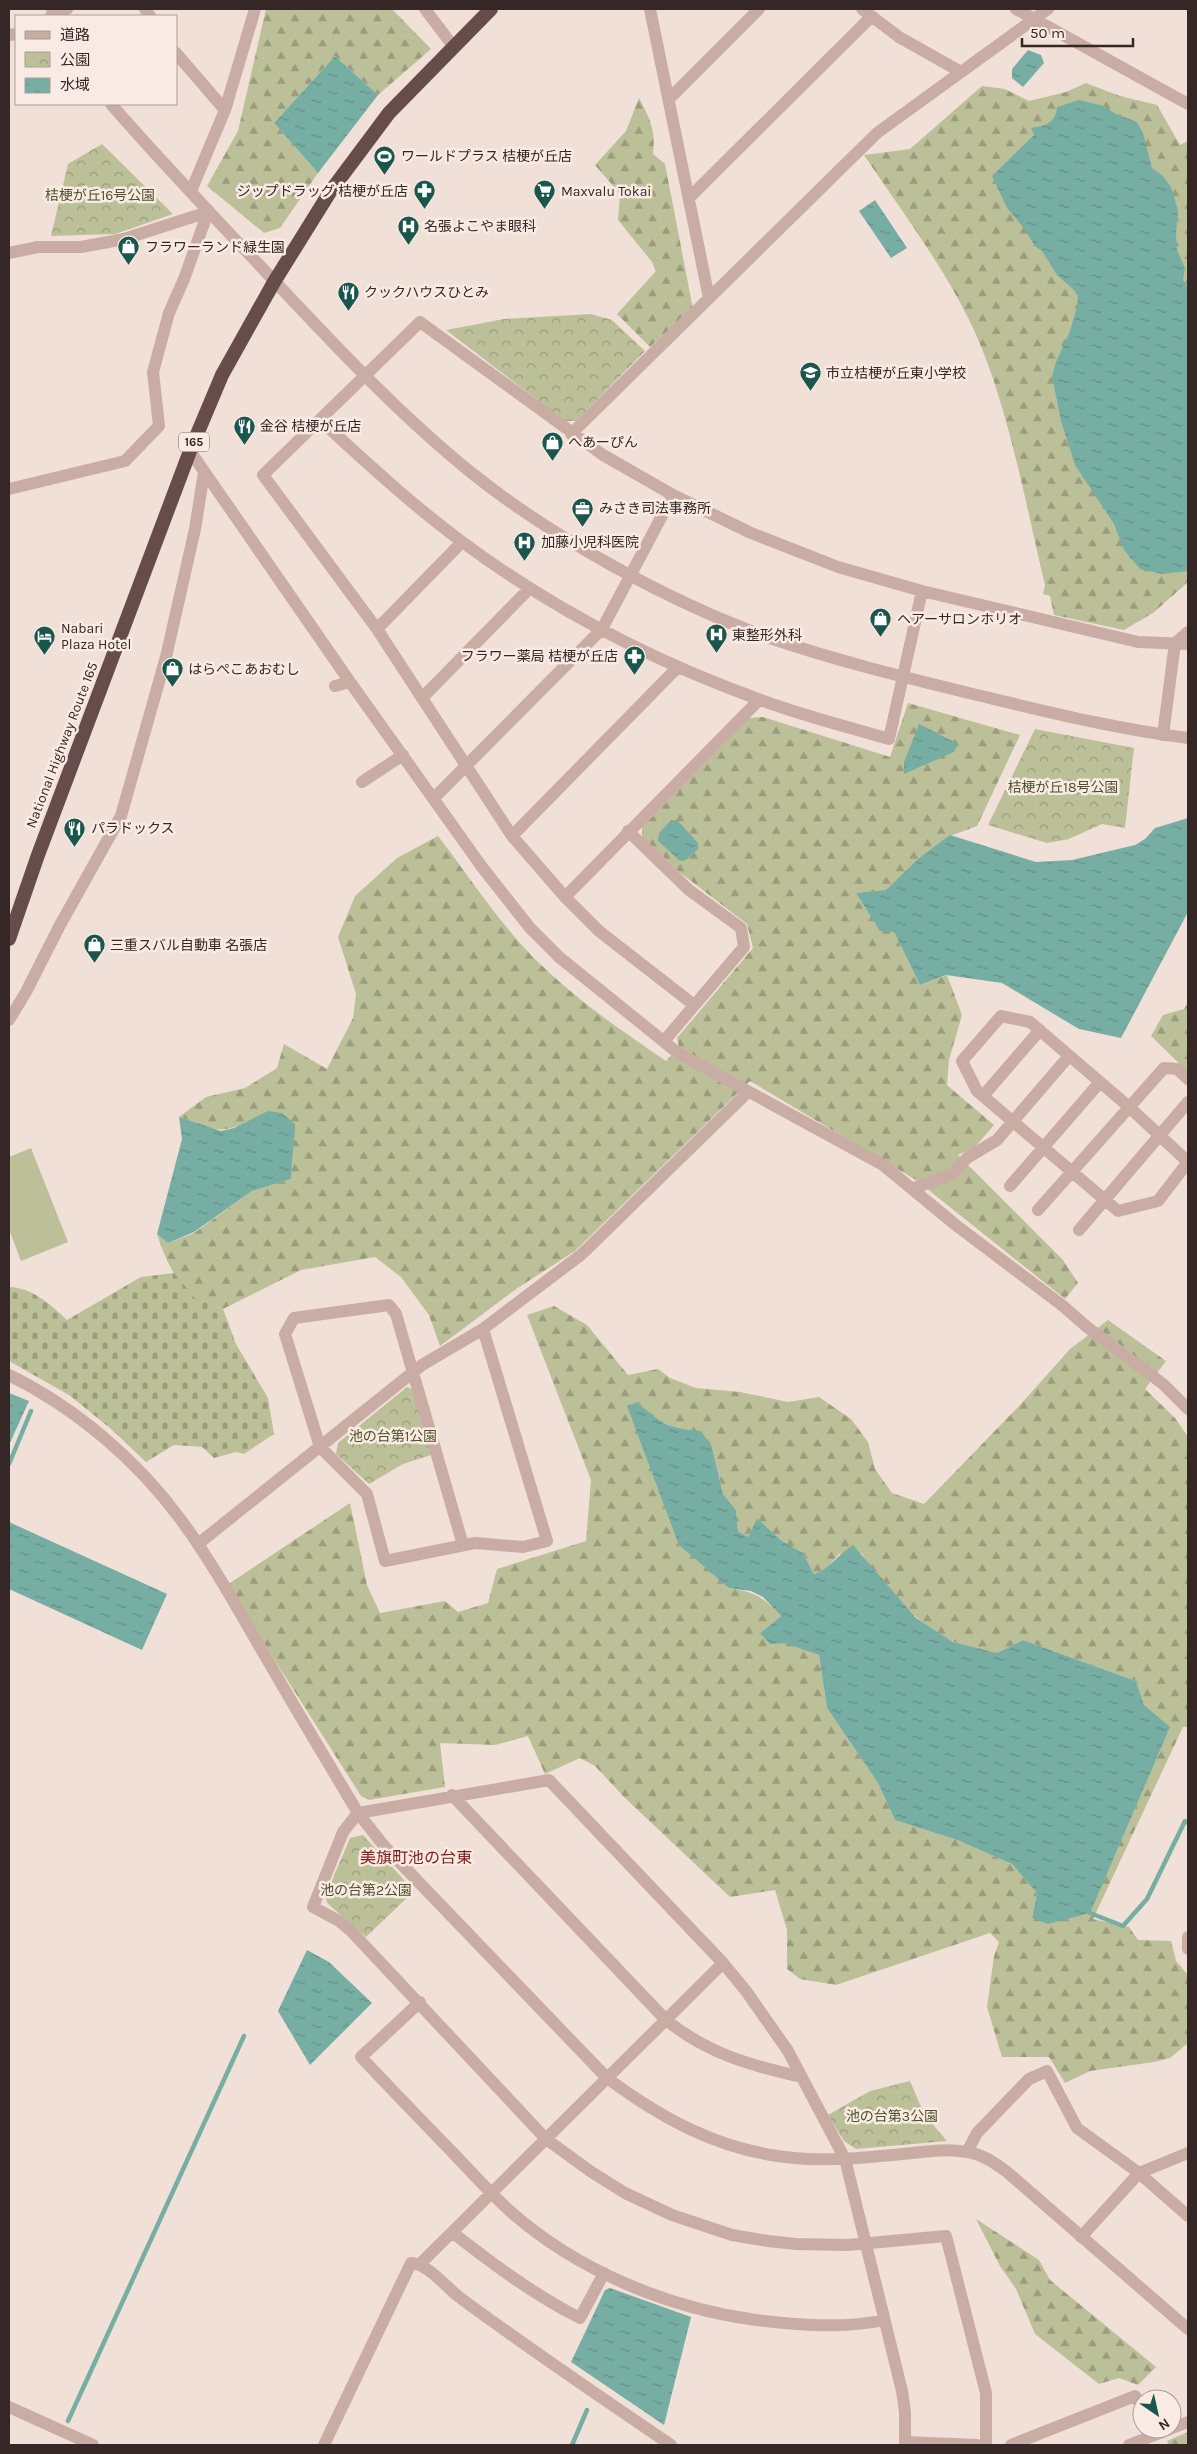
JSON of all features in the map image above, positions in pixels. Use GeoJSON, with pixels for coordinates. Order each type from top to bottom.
{"type":"FeatureCollection","features":[{"type":"Feature","properties":{"kind":"highway","name":"National Highway Route 165"},"geometry":{"type":"LineString","coordinates":[[9,939],[190,451],[222,375],[274,282],[330,192],[389,113],[491,9]]}},
{"type":"Feature","properties":{"kind":"street"},"geometry":{"type":"LineString","coordinates":[[191,191],[225,110],[255,9]]}},
{"type":"Feature","properties":{"kind":"street"},"geometry":{"type":"LineString","coordinates":[[425,9],[453,46]]}},
{"type":"Feature","properties":{"kind":"street"},"geometry":{"type":"LineString","coordinates":[[650,9],[709,298]]}},
{"type":"Feature","properties":{"kind":"street"},"geometry":{"type":"LineString","coordinates":[[669,99],[759,9]]}},
{"type":"Feature","properties":{"kind":"street"},"geometry":{"type":"LineString","coordinates":[[1016,9],[1188,104]]}},
{"type":"Feature","properties":{"kind":"street"},"geometry":{"type":"LineString","coordinates":[[571,434],[877,133],[1048,9]]}},
{"type":"Feature","properties":{"kind":"street"},"geometry":{"type":"LineString","coordinates":[[689,198],[867,13],[927,54],[961,72]]}},
{"type":"Feature","properties":{"kind":"street"},"geometry":{"type":"LineString","coordinates":[[178,55],[225,110]]}},
{"type":"Feature","properties":{"kind":"street"},"geometry":{"type":"LineString","coordinates":[[112,105],[208,212],[364,376],[474,475],[545,525],[631,575],[689,604],[766,636],[859,666],[1112,726],[1188,738]]}},
{"type":"Feature","properties":{"kind":"street"},"geometry":{"type":"LineString","coordinates":[[9,254],[38,247],[81,247],[124,239],[208,212]]}},
{"type":"Feature","properties":{"kind":"street"},"geometry":{"type":"LineString","coordinates":[[9,489],[125,461],[159,426],[153,372],[169,313],[184,279],[208,212]]}},
{"type":"Feature","properties":{"kind":"street"},"geometry":{"type":"LineString","coordinates":[[694,1005],[627,954],[565,897],[512,836],[376,629],[263,475],[420,322],[571,434],[603,455],[673,495],[793,551],[838,567],[922,591],[1138,642],[1188,644]]}},
{"type":"Feature","properties":{"kind":"street"},"geometry":{"type":"LineString","coordinates":[[320,420],[397,489],[462,542],[530,588],[602,629],[678,667],[758,700],[889,739],[922,591]]}},
{"type":"Feature","properties":{"kind":"street"},"geometry":{"type":"LineString","coordinates":[[190,451],[350,682],[482,867],[530,928],[559,957],[693,1062],[883,1165],[914,1188],[957,1226],[1163,1384],[1188,1409]]}},
{"type":"Feature","properties":{"kind":"street"},"geometry":{"type":"LineString","coordinates":[[9,1020],[26,992],[60,925],[120,816],[166,657],[191,548],[204,472]]}},
{"type":"Feature","properties":{"kind":"street"},"geometry":{"type":"LineString","coordinates":[[434,798],[602,629],[673,495]]}},
{"type":"Feature","properties":{"kind":"street"},"geometry":{"type":"LineString","coordinates":[[376,629],[462,542]]}},
{"type":"Feature","properties":{"kind":"street"},"geometry":{"type":"LineString","coordinates":[[422,698],[530,588]]}},
{"type":"Feature","properties":{"kind":"street"},"geometry":{"type":"LineString","coordinates":[[1163,735],[1175,643],[1188,632]]}},
{"type":"Feature","properties":{"kind":"street"},"geometry":{"type":"LineString","coordinates":[[512,836],[678,667]]}},
{"type":"Feature","properties":{"kind":"street"},"geometry":{"type":"LineString","coordinates":[[335,686],[350,682]]}},
{"type":"Feature","properties":{"kind":"street"},"geometry":{"type":"LineString","coordinates":[[565,897],[758,700]]}},
{"type":"Feature","properties":{"kind":"street"},"geometry":{"type":"LineString","coordinates":[[362,782],[403,755]]}},
{"type":"Feature","properties":{"kind":"street"},"geometry":{"type":"LineString","coordinates":[[628,832],[689,890],[742,928],[744,947],[664,1041]]}},
{"type":"Feature","properties":{"kind":"street"},"geometry":{"type":"LineString","coordinates":[[1001,1016],[1030,1022],[1040,1030],[1128,1106],[1188,1162],[1158,1201],[1118,1211],[972,1084],[962,1061],[1001,1016]]}},
{"type":"Feature","properties":{"kind":"street"},"geometry":{"type":"LineString","coordinates":[[984,1096],[1040,1030]]}},
{"type":"Feature","properties":{"kind":"street"},"geometry":{"type":"LineString","coordinates":[[914,1188],[952,1174],[967,1158],[997,1140],[1069,1056]]}},
{"type":"Feature","properties":{"kind":"street"},"geometry":{"type":"LineString","coordinates":[[1038,1210],[1128,1106],[1135,1103],[1164,1068],[1177,1069],[1188,1079]]}},
{"type":"Feature","properties":{"kind":"street"},"geometry":{"type":"LineString","coordinates":[[1010,1186],[1100,1082]]}},
{"type":"Feature","properties":{"kind":"street"},"geometry":{"type":"LineString","coordinates":[[198,1544],[413,1372],[483,1329],[582,1254],[748,1092]]}},
{"type":"Feature","properties":{"kind":"street"},"geometry":{"type":"LineString","coordinates":[[1079,1230],[1188,1102]]}},
{"type":"Feature","properties":{"kind":"street"},"geometry":{"type":"LineString","coordinates":[[463,1545],[396,1314],[389,1305],[294,1318],[285,1334],[320,1447],[367,1494],[385,1561],[475,1543],[523,1546],[547,1541],[483,1329]]}},
{"type":"Feature","properties":{"kind":"street"},"geometry":{"type":"LineString","coordinates":[[9,1375],[65,1407],[135,1467],[162,1495],[198,1544],[358,1812],[385,1847],[607,2078],[661,2115],[734,2148],[784,2157],[845,2159],[948,2151],[967,2152],[996,2164],[1188,2329]]}},
{"type":"Feature","properties":{"kind":"street"},"geometry":{"type":"LineString","coordinates":[[977,2445],[905,2444],[902,2391],[867,2244],[845,2159],[769,2022],[723,1963],[549,1780],[358,1812],[343,1832],[313,1907],[339,1921],[351,1931],[420,2002],[546,2139],[590,2171],[625,2193],[672,2215],[732,2234],[796,2244],[867,2244],[946,2236],[986,2393],[986,2445]]}},
{"type":"Feature","properties":{"kind":"street"},"geometry":{"type":"LineString","coordinates":[[452,1795],[665,2019],[690,2038],[736,2060],[801,2077]]}},
{"type":"Feature","properties":{"kind":"street"},"geometry":{"type":"LineString","coordinates":[[1188,1938],[1188,1949]]}},
{"type":"Feature","properties":{"kind":"street"},"geometry":{"type":"LineString","coordinates":[[420,2264],[723,1963]]}},
{"type":"Feature","properties":{"kind":"street"},"geometry":{"type":"LineString","coordinates":[[420,2002],[361,2057],[492,2193],[540,2235],[604,2273],[638,2289],[728,2316],[786,2324],[863,2324],[884,2320]]}},
{"type":"Feature","properties":{"kind":"street"},"geometry":{"type":"LineString","coordinates":[[967,2152],[977,2133],[1029,2078],[1047,2071],[1077,2128],[1139,2173],[1188,2216]]}},
{"type":"Feature","properties":{"kind":"street"},"geometry":{"type":"LineString","coordinates":[[1081,2237],[1139,2173],[1188,2153]]}},
{"type":"Feature","properties":{"kind":"street"},"geometry":{"type":"LineString","coordinates":[[452,2233],[511,2277],[556,2306],[580,2318],[604,2273]]}},
{"type":"Feature","properties":{"kind":"street"},"geometry":{"type":"LineString","coordinates":[[324,2445],[410,2263],[420,2264],[443,2284],[503,2329],[671,2445]]}},
{"type":"Feature","properties":{"kind":"street"},"geometry":{"type":"LineString","coordinates":[[1010,2445],[1132,2397]]}},
{"type":"Feature","properties":{"kind":"street"},"geometry":{"type":"LineString","coordinates":[[9,2407],[93,2445]]}},
{"type":"Feature","properties":{"kind":"street"},"geometry":{"type":"LineString","coordinates":[[1129,2445],[1143,2439]]}},
{"type":"Feature","properties":{"kind":"green space"},"geometry":{"type":"Polygon","coordinates":[[[266,9],[392,9],[431,49],[378,95],[335,56],[274,123],[318,173],[280,228],[264,233],[207,186],[238,131],[266,9]]]}},
{"type":"Feature","properties":{"kind":"green space"},"geometry":{"type":"Polygon","coordinates":[[[1086,83],[1120,96],[1157,105],[1180,145],[1188,141],[1188,582],[1153,613],[1124,630],[1054,615],[1050,596],[1043,594],[1045,585],[1003,410],[979,343],[965,312],[942,271],[864,155],[910,149],[982,86],[1005,89],[1029,101],[1066,92],[1086,83]]]}},
{"type":"Feature","properties":{"kind":"green space"},"geometry":{"type":"Polygon","coordinates":[[[639,98],[653,131],[653,154],[665,164],[693,309],[650,347],[617,314],[656,271],[652,262],[618,220],[620,194],[595,165],[626,131],[639,98]]]}},
{"type":"Feature","properties":{"kind":"green space","name":"桔梗が丘16号公園"},"geometry":{"type":"Polygon","coordinates":[[[102,144],[173,214],[115,234],[51,236],[68,164],[102,144]]]}},
{"type":"Feature","properties":{"kind":"green space"},"geometry":{"type":"Polygon","coordinates":[[[591,314],[612,320],[645,351],[576,421],[565,421],[446,330],[504,319],[591,314]]]}},
{"type":"Feature","properties":{"kind":"green space"},"geometry":{"type":"Polygon","coordinates":[[[908,703],[1020,735],[977,826],[950,836],[919,858],[886,891],[856,893],[894,932],[920,985],[947,975],[962,1015],[949,1060],[947,1085],[994,1125],[975,1147],[958,1155],[1063,1260],[1078,1283],[1065,1299],[916,1180],[750,1081],[575,1251],[516,1289],[440,1346],[429,1315],[401,1277],[375,1257],[301,1270],[223,1309],[197,1299],[181,1284],[167,1260],[157,1234],[168,1243],[194,1233],[252,1191],[291,1179],[290,1157],[295,1138],[248,1121],[229,1129],[214,1129],[179,1117],[206,1097],[245,1088],[277,1068],[284,1044],[327,1069],[353,1018],[356,994],[338,937],[355,896],[397,858],[438,836],[499,918],[540,964],[585,1003],[666,1061],[679,1047],[677,1038],[753,948],[747,924],[678,871],[642,837],[642,827],[749,718],[763,717],[890,757],[908,703]]]}},
{"type":"Feature","properties":{"kind":"green space","name":"桔梗が丘18号公園"},"geometry":{"type":"Polygon","coordinates":[[[1035,729],[1134,748],[1125,828],[1102,824],[1069,839],[1047,843],[988,825],[1035,729]]]}},
{"type":"Feature","properties":{"kind":"green space"},"geometry":{"type":"Polygon","coordinates":[[[1188,1002],[1188,1072],[1151,1036],[1163,1015],[1184,1009],[1188,1002]]]}},
{"type":"Feature","properties":{"kind":"green space"},"geometry":{"type":"Polygon","coordinates":[[[31,1148],[68,1242],[21,1261],[9,1229],[9,1157],[31,1148]]]}},
{"type":"Feature","properties":{"kind":"green space"},"geometry":{"type":"Polygon","coordinates":[[[174,1273],[195,1298],[223,1309],[236,1344],[268,1398],[274,1434],[244,1454],[236,1452],[214,1458],[202,1447],[174,1445],[146,1462],[110,1428],[69,1395],[9,1361],[9,1287],[26,1290],[41,1298],[67,1320],[141,1277],[174,1273]]]}},
{"type":"Feature","properties":{"kind":"green space"},"geometry":{"type":"Polygon","coordinates":[[[554,1306],[587,1325],[628,1375],[658,1369],[670,1378],[696,1388],[740,1392],[788,1402],[819,1397],[851,1419],[868,1442],[875,1469],[892,1493],[924,1504],[1021,1404],[1070,1349],[1108,1320],[1166,1361],[1145,1389],[1175,1418],[1188,1437],[1188,1727],[1183,1727],[1093,1919],[1129,1927],[1138,1940],[1171,1941],[1176,1961],[1188,1975],[1188,2043],[1170,2058],[1090,2071],[1065,2083],[1049,2057],[1002,2057],[987,2007],[994,1956],[999,1942],[990,1933],[836,1985],[800,1979],[787,1969],[787,1930],[775,1890],[730,1897],[624,1797],[595,1766],[580,1758],[545,1774],[528,1736],[495,1745],[440,1743],[445,1787],[369,1800],[361,1796],[227,1585],[350,1503],[367,1585],[380,1613],[445,1601],[458,1612],[488,1603],[497,1569],[586,1541],[591,1480],[527,1315],[554,1306]],[[637,1402],[729,1588],[758,1596],[781,1616],[760,1633],[819,1655],[827,1708],[878,1783],[895,1820],[957,1840],[1012,1864],[1037,1893],[1032,1918],[1144,1705],[1136,1681],[1023,1640],[997,1653],[952,1641],[925,1624],[901,1603],[879,1578],[861,1553],[839,1554],[825,1570],[814,1574],[803,1553],[782,1541],[757,1518],[748,1537],[738,1531],[736,1510],[723,1494],[712,1447],[657,1419],[637,1402]]]}},
{"type":"Feature","properties":{"kind":"green space","name":"池の台第1公園"},"geometry":{"type":"Polygon","coordinates":[[[407,1387],[412,1389],[431,1455],[403,1464],[369,1484],[336,1454],[338,1443],[407,1387]]]}},
{"type":"Feature","properties":{"kind":"green space","name":"池の台第2公園"},"geometry":{"type":"Polygon","coordinates":[[[363,1835],[414,1891],[366,1937],[328,1904],[325,1897],[350,1838],[363,1835]]]}},
{"type":"Feature","properties":{"kind":"green space","name":"池の台第3公園"},"geometry":{"type":"Polygon","coordinates":[[[910,2081],[924,2114],[947,2141],[856,2149],[844,2141],[828,2115],[870,2091],[910,2081]]]}},
{"type":"Feature","properties":{"kind":"green space"},"geometry":{"type":"Polygon","coordinates":[[[976,2219],[1039,2260],[1050,2280],[1156,2367],[1138,2385],[1119,2378],[1099,2384],[1035,2334],[1016,2289],[1000,2266],[976,2219]]]}},
{"type":"Feature","properties":{"kind":"green space"},"geometry":{"type":"Polygon","coordinates":[[[1188,2432],[1188,2445],[1169,2445],[1167,2441],[1182,2439],[1182,2435],[1188,2432]]]}},
{"type":"Feature","properties":{"kind":"water"},"geometry":{"type":"Polygon","coordinates":[[[1028,50],[1041,55],[1044,63],[1023,87],[1012,78],[1012,69],[1028,50]]]}},
{"type":"Feature","properties":{"kind":"water"},"geometry":{"type":"Polygon","coordinates":[[[335,56],[378,95],[318,173],[274,123],[335,56]]]}},
{"type":"Feature","properties":{"kind":"water"},"geometry":{"type":"Polygon","coordinates":[[[1079,100],[1104,106],[1114,113],[1137,122],[1143,133],[1152,168],[1163,176],[1171,187],[1178,210],[1177,250],[1185,268],[1183,280],[1188,287],[1188,571],[1162,574],[1140,569],[1124,550],[1114,524],[1075,465],[1061,421],[1052,376],[1070,331],[1078,296],[1057,275],[1042,251],[1035,246],[1023,227],[1007,208],[992,176],[1034,135],[1031,128],[1049,123],[1056,113],[1057,107],[1079,100]]]}},
{"type":"Feature","properties":{"kind":"water"},"geometry":{"type":"Polygon","coordinates":[[[875,200],[907,248],[891,258],[859,211],[875,200]]]}},
{"type":"Feature","properties":{"kind":"water"},"geometry":{"type":"Polygon","coordinates":[[[919,724],[958,744],[954,752],[904,774],[904,762],[919,724]]]}},
{"type":"Feature","properties":{"kind":"water"},"geometry":{"type":"Polygon","coordinates":[[[1188,818],[1188,912],[1121,1038],[1079,1029],[1002,983],[946,975],[920,985],[894,932],[880,931],[856,893],[886,890],[919,858],[950,835],[1036,862],[1072,860],[1135,845],[1145,839],[1155,828],[1188,818]]]}},
{"type":"Feature","properties":{"kind":"water"},"geometry":{"type":"Polygon","coordinates":[[[671,820],[678,821],[698,843],[698,849],[686,860],[680,861],[658,841],[659,833],[671,820]]]}},
{"type":"Feature","properties":{"kind":"water"},"geometry":{"type":"Polygon","coordinates":[[[268,1111],[282,1113],[295,1124],[291,1179],[252,1191],[194,1232],[168,1243],[157,1234],[182,1139],[179,1117],[221,1131],[234,1128],[268,1111]]]}},
{"type":"Feature","properties":{"kind":"water"},"geometry":{"type":"Polygon","coordinates":[[[9,1393],[29,1401],[9,1445],[9,1393]]]}},
{"type":"Feature","properties":{"kind":"water"},"geometry":{"type":"Polygon","coordinates":[[[637,1402],[666,1424],[680,1429],[701,1431],[712,1447],[723,1494],[736,1510],[738,1531],[748,1537],[757,1518],[782,1541],[803,1553],[814,1574],[825,1569],[853,1545],[916,1618],[953,1642],[997,1653],[1023,1640],[1136,1681],[1144,1705],[1170,1727],[1090,1913],[1048,1924],[1032,1918],[1037,1893],[1012,1864],[957,1840],[895,1820],[878,1783],[827,1708],[819,1655],[784,1643],[770,1644],[760,1633],[781,1616],[763,1597],[751,1591],[729,1588],[679,1545],[627,1406],[637,1402]]]}},
{"type":"Feature","properties":{"kind":"water"},"geometry":{"type":"Polygon","coordinates":[[[9,1522],[167,1594],[142,1650],[9,1589],[9,1522]]]}},
{"type":"Feature","properties":{"kind":"water"},"geometry":{"type":"Polygon","coordinates":[[[307,1950],[329,1962],[372,2003],[310,2065],[278,2011],[307,1950]]]}},
{"type":"Feature","properties":{"kind":"water"},"geometry":{"type":"Polygon","coordinates":[[[610,2288],[691,2317],[664,2425],[571,2362],[605,2290],[610,2288]]]}},
{"type":"Feature","properties":{"kind":"waterway"},"geometry":{"type":"LineString","coordinates":[[9,1464],[31,1411]]}},
{"type":"Feature","properties":{"kind":"waterway"},"geometry":{"type":"LineString","coordinates":[[1087,1908],[1090,1913],[1123,1926],[1147,1899],[1185,1821],[1188,1823]]}},
{"type":"Feature","properties":{"kind":"waterway"},"geometry":{"type":"LineString","coordinates":[[68,2421],[244,2036]]}},
{"type":"Feature","properties":{"kind":"waterway"},"geometry":{"type":"LineString","coordinates":[[572,2445],[587,2410]]}},
{"type":"Feature","properties":{"kind":"place","name":"ワールドプラス 桔梗が丘店"},"geometry":{"type":"Point","coordinates":[385,175]}},
{"type":"Feature","properties":{"kind":"place","name":"ジップドラッグ 桔梗が丘店"},"geometry":{"type":"Point","coordinates":[424,210]}},
{"type":"Feature","properties":{"kind":"place","name":"Maxvalu Tokai"},"geometry":{"type":"Point","coordinates":[545,210]}},
{"type":"Feature","properties":{"kind":"place","name":"名張よこやま眼科"},"geometry":{"type":"Point","coordinates":[408,245]}},
{"type":"Feature","properties":{"kind":"place","name":"フラワーランド緑生園"},"geometry":{"type":"Point","coordinates":[129,266]}},
{"type":"Feature","properties":{"kind":"place","name":"クックハウスひとみ"},"geometry":{"type":"Point","coordinates":[348,311]}},
{"type":"Feature","properties":{"kind":"place","name":"市立桔梗が丘東小学校"},"geometry":{"type":"Point","coordinates":[810,392]}},
{"type":"Feature","properties":{"kind":"place","name":"金谷 桔梗が丘店"},"geometry":{"type":"Point","coordinates":[244,445]}},
{"type":"Feature","properties":{"kind":"place","name":"へあーぴん"},"geometry":{"type":"Point","coordinates":[552,461]}},
{"type":"Feature","properties":{"kind":"place","name":"みさき司法事務所"},"geometry":{"type":"Point","coordinates":[583,527]}},
{"type":"Feature","properties":{"kind":"place","name":"加藤小児科医院"},"geometry":{"type":"Point","coordinates":[525,561]}},
{"type":"Feature","properties":{"kind":"place","name":"ヘアーサロンホリオ"},"geometry":{"type":"Point","coordinates":[881,638]}},
{"type":"Feature","properties":{"kind":"place","name":"東整形外科"},"geometry":{"type":"Point","coordinates":[716,654]}},
{"type":"Feature","properties":{"kind":"place","name":"Nabari Plaza Hotel"},"geometry":{"type":"Point","coordinates":[45,655]}},
{"type":"Feature","properties":{"kind":"place","name":"フラワー薬局 桔梗が丘店"},"geometry":{"type":"Point","coordinates":[634,675]}},
{"type":"Feature","properties":{"kind":"place","name":"はらぺこあおむし"},"geometry":{"type":"Point","coordinates":[172,688]}},
{"type":"Feature","properties":{"kind":"place","name":"パラドックス"},"geometry":{"type":"Point","coordinates":[75,847]}},
{"type":"Feature","properties":{"kind":"place","name":"三重スバル自動車 名張店"},"geometry":{"type":"Point","coordinates":[94,964]}},
{"type":"Feature","properties":{"kind":"district","name":"美旗町池の台東"},"geometry":{"type":"Point","coordinates":[416,1857]}}]}
